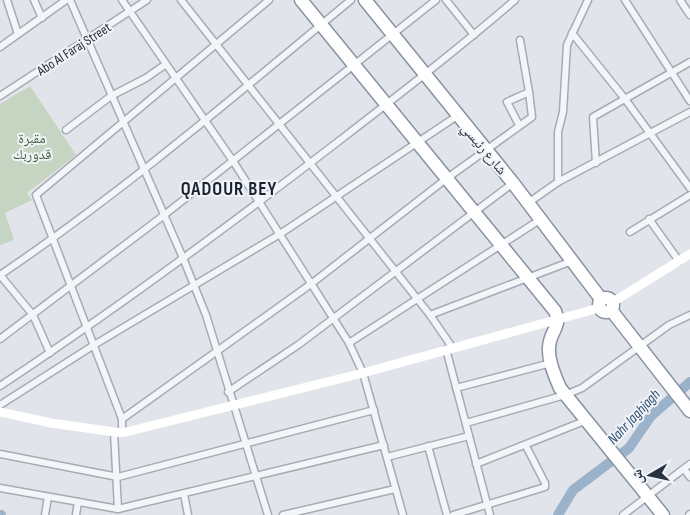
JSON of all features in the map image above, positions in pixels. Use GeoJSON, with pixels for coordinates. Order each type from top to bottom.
{"type":"FeatureCollection","features":[{"type":"Feature","properties":{"kind":"highway"},"geometry":{"type":"LineString","coordinates":[[301,0],[526,278],[552,307],[558,320],[558,326],[550,343],[554,375],[565,395],[625,466],[663,515]]}},
{"type":"Feature","properties":{"kind":"highway","name":"شارع رئيسي"},"geometry":{"type":"LineString","coordinates":[[365,0],[513,183],[606,305],[687,405]]}},
{"type":"Feature","properties":{"kind":"street"},"geometry":{"type":"LineString","coordinates":[[7,0],[18,34]]}},
{"type":"Feature","properties":{"kind":"street"},"geometry":{"type":"LineString","coordinates":[[34,0],[42,18]]}},
{"type":"Feature","properties":{"kind":"street"},"geometry":{"type":"LineString","coordinates":[[0,47],[68,0],[89,39],[122,124],[144,168],[208,321],[228,392],[247,445],[268,515]]}},
{"type":"Feature","properties":{"kind":"street"},"geometry":{"type":"LineString","coordinates":[[122,0],[233,161],[349,343],[363,373],[403,515]]}},
{"type":"Feature","properties":{"kind":"street","name":"Abo Al Faraj Street"},"geometry":{"type":"LineString","coordinates":[[0,96],[147,0]]}},
{"type":"Feature","properties":{"kind":"street"},"geometry":{"type":"LineString","coordinates":[[181,0],[430,315],[449,348],[456,388],[490,515]]}},
{"type":"Feature","properties":{"kind":"street"},"geometry":{"type":"LineString","coordinates":[[116,511],[118,433],[122,419],[36,195],[269,0]]}},
{"type":"Feature","properties":{"kind":"street"},"geometry":{"type":"LineString","coordinates":[[50,353],[33,315],[0,275],[53,239],[206,122],[351,0]]}},
{"type":"Feature","properties":{"kind":"street"},"geometry":{"type":"LineString","coordinates":[[0,339],[163,216],[436,0]]}},
{"type":"Feature","properties":{"kind":"street"},"geometry":{"type":"LineString","coordinates":[[446,0],[474,35]]}},
{"type":"Feature","properties":{"kind":"street"},"geometry":{"type":"LineString","coordinates":[[0,386],[87,328],[258,202],[386,105],[515,0]]}},
{"type":"Feature","properties":{"kind":"street"},"geometry":{"type":"LineString","coordinates":[[558,182],[558,132],[564,112],[568,45],[588,0]]}},
{"type":"Feature","properties":{"kind":"street"},"geometry":{"type":"LineString","coordinates":[[625,0],[690,101]]}},
{"type":"Feature","properties":{"kind":"street"},"geometry":{"type":"LineString","coordinates":[[680,0],[690,15]]}},
{"type":"Feature","properties":{"kind":"street"},"geometry":{"type":"LineString","coordinates":[[572,33],[625,99],[690,188]]}},
{"type":"Feature","properties":{"kind":"street"},"geometry":{"type":"LineString","coordinates":[[122,419],[311,284],[446,179],[518,125],[532,117],[520,40]]}},
{"type":"Feature","properties":{"kind":"street"},"geometry":{"type":"LineString","coordinates":[[596,164],[592,118],[690,62]]}},
{"type":"Feature","properties":{"kind":"street"},"geometry":{"type":"LineString","coordinates":[[66,130],[112,96],[146,78],[166,64]]}},
{"type":"Feature","properties":{"kind":"street"},"geometry":{"type":"LineString","coordinates":[[518,125],[507,102],[529,92]]}},
{"type":"Feature","properties":{"kind":"street"},"geometry":{"type":"LineString","coordinates":[[528,203],[558,182],[596,164],[690,112]]}},
{"type":"Feature","properties":{"kind":"street"},"geometry":{"type":"LineString","coordinates":[[0,405],[94,345],[194,288],[280,234],[457,116]]}},
{"type":"Feature","properties":{"kind":"street"},"geometry":{"type":"LineString","coordinates":[[228,392],[333,319],[513,183]]}},
{"type":"Feature","properties":{"kind":"street"},"geometry":{"type":"LineString","coordinates":[[630,232],[690,195]]}},
{"type":"Feature","properties":{"kind":"street"},"geometry":{"type":"LineString","coordinates":[[349,343],[541,219]]}},
{"type":"Feature","properties":{"kind":"street"},"geometry":{"type":"LineString","coordinates":[[649,220],[678,261]]}},
{"type":"Feature","properties":{"kind":"street"},"geometry":{"type":"LineString","coordinates":[[0,412],[118,433],[363,373],[449,348],[558,320],[606,305],[690,254]]}},
{"type":"Feature","properties":{"kind":"street"},"geometry":{"type":"LineString","coordinates":[[430,315],[572,261]]}},
{"type":"Feature","properties":{"kind":"street"},"geometry":{"type":"LineString","coordinates":[[466,423],[565,395],[587,385],[669,325],[690,315]]}},
{"type":"Feature","properties":{"kind":"street"},"geometry":{"type":"LineString","coordinates":[[456,388],[551,363]]}},
{"type":"Feature","properties":{"kind":"street"},"geometry":{"type":"LineString","coordinates":[[0,454],[118,477],[247,445],[374,410]]}},
{"type":"Feature","properties":{"kind":"street"},"geometry":{"type":"LineString","coordinates":[[476,464],[526,446],[587,420]]}},
{"type":"Feature","properties":{"kind":"street"},"geometry":{"type":"LineString","coordinates":[[387,456],[469,436]]}},
{"type":"Feature","properties":{"kind":"street"},"geometry":{"type":"LineString","coordinates":[[0,488],[116,511],[257,478],[384,445]]}},
{"type":"Feature","properties":{"kind":"street"},"geometry":{"type":"LineString","coordinates":[[428,446],[447,515]]}},
{"type":"Feature","properties":{"kind":"street"},"geometry":{"type":"LineString","coordinates":[[453,515],[488,506],[545,487],[545,483],[526,446]]}},
{"type":"Feature","properties":{"kind":"street"},"geometry":{"type":"LineString","coordinates":[[623,515],[690,464]]}},
{"type":"Feature","properties":{"kind":"street"},"geometry":{"type":"LineString","coordinates":[[684,469],[690,476]]}},
{"type":"Feature","properties":{"kind":"street"},"geometry":{"type":"LineString","coordinates":[[283,515],[396,489]]}},
{"type":"Feature","properties":{"kind":"street"},"geometry":{"type":"LineString","coordinates":[[184,494],[188,515]]}},
{"type":"Feature","properties":{"kind":"street"},"geometry":{"type":"LineString","coordinates":[[45,515],[48,497]]}},
{"type":"Feature","properties":{"kind":"street"},"geometry":{"type":"LineString","coordinates":[[76,515],[78,502]]}},
{"type":"Feature","properties":{"kind":"green space","name":"مقبرة قدوربك"},"geometry":{"type":"Polygon","coordinates":[[[30,86],[76,155],[27,193],[32,200],[5,213],[14,240],[0,245],[0,104],[30,86]]]}},
{"type":"Feature","properties":{"kind":"waterway","name":"Nahr Jaghjagh"},"geometry":{"type":"LineString","coordinates":[[558,515],[573,490],[629,448],[651,416],[690,382]]}},
{"type":"Feature","properties":{"kind":"district","name":"QADOUR BEY"},"geometry":{"type":"Point","coordinates":[229,189]}}]}
